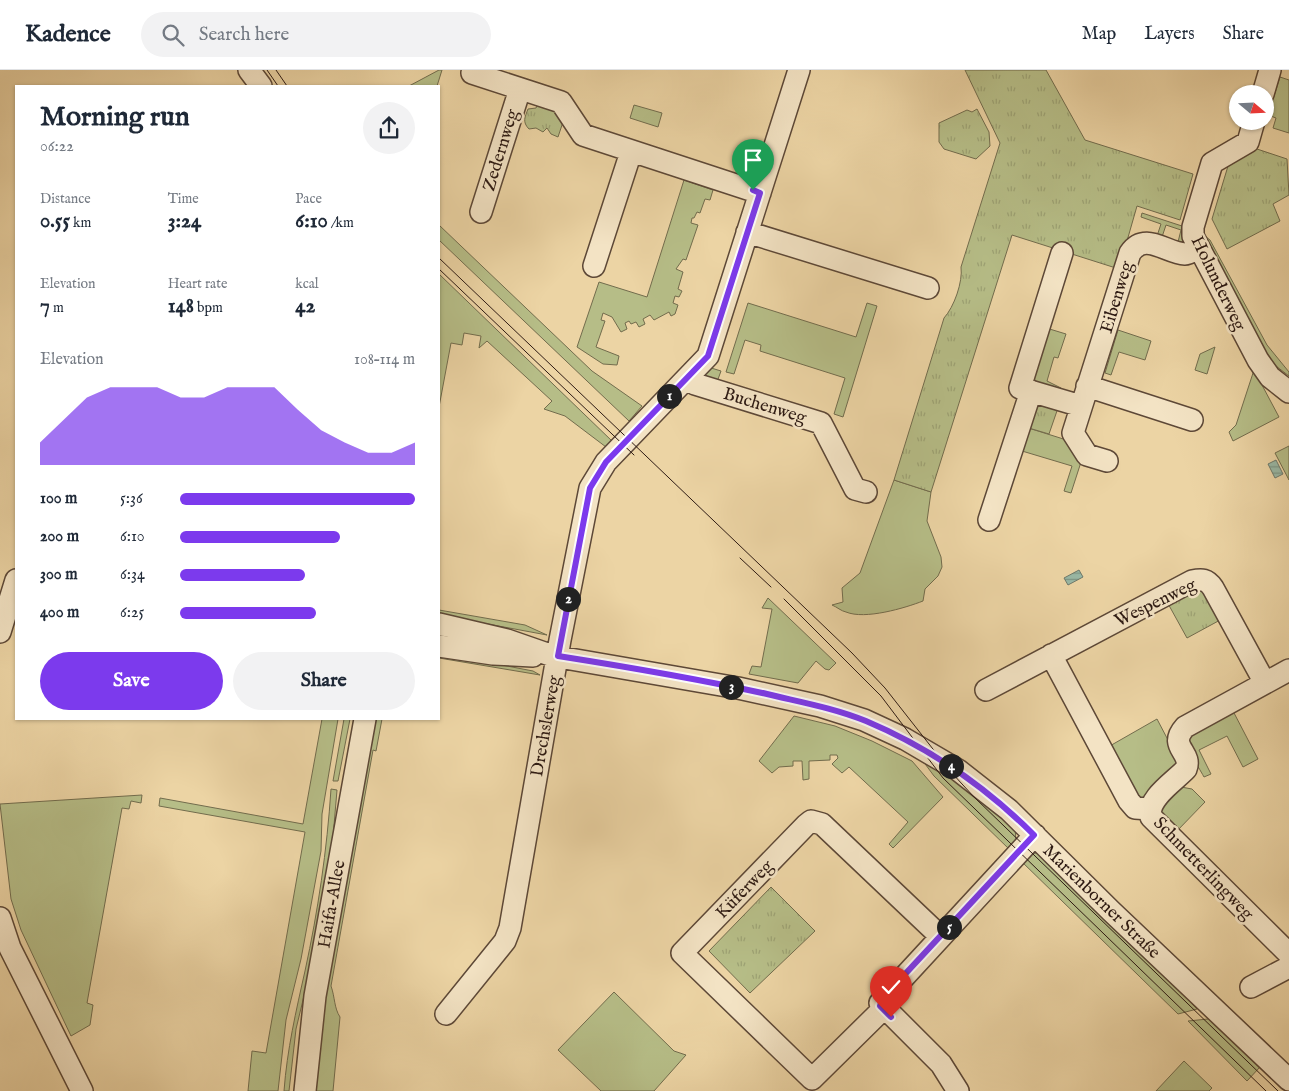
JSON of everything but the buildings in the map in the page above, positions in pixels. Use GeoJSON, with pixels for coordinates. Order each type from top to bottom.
{"type":"FeatureCollection","features":[{"type":"Feature","properties":{"kind":"street"},"geometry":{"type":"LineString","coordinates":[[249,70],[259,85]]}},
{"type":"Feature","properties":{"kind":"street"},"geometry":{"type":"LineString","coordinates":[[686,379],[710,350],[799,70]]}},
{"type":"Feature","properties":{"kind":"street"},"geometry":{"type":"LineString","coordinates":[[1266,85],[1270,70]]}},
{"type":"Feature","properties":{"kind":"street","name":"Zedernweg"},"geometry":{"type":"LineString","coordinates":[[472,73],[561,102],[582,135],[760,193]]}},
{"type":"Feature","properties":{"kind":"street","name":"Zedernweg"},"geometry":{"type":"LineString","coordinates":[[481,212],[520,89]]}},
{"type":"Feature","properties":{"kind":"street","name":"Holunderweg"},"geometry":{"type":"LineString","coordinates":[[1251,130],[1248,142],[1212,163],[1193,227],[1193,236],[1258,360],[1270,377],[1289,392]]}},
{"type":"Feature","properties":{"kind":"street"},"geometry":{"type":"LineString","coordinates":[[594,266],[631,152]]}},
{"type":"Feature","properties":{"kind":"street"},"geometry":{"type":"LineString","coordinates":[[747,232],[928,288]]}},
{"type":"Feature","properties":{"kind":"street","name":"Eibenweg"},"geometry":{"type":"LineString","coordinates":[[1107,461],[1086,455],[1073,433],[1130,253],[1134,247],[1149,243],[1184,254],[1199,248]]}},
{"type":"Feature","properties":{"kind":"street"},"geometry":{"type":"LineString","coordinates":[[1062,253],[1020,388],[1081,406]]}},
{"type":"Feature","properties":{"kind":"street","name":"Drechslerweg"},"geometry":{"type":"LineString","coordinates":[[446,1014],[509,934],[555,656],[590,488],[606,462],[686,379]]}},
{"type":"Feature","properties":{"kind":"street","name":"Buchenweg"},"geometry":{"type":"LineString","coordinates":[[686,379],[695,384],[821,423],[855,489],[866,492]]}},
{"type":"Feature","properties":{"kind":"street"},"geometry":{"type":"LineString","coordinates":[[1087,386],[1192,420]]}},
{"type":"Feature","properties":{"kind":"street"},"geometry":{"type":"LineString","coordinates":[[989,520],[1031,391]]}},
{"type":"Feature","properties":{"kind":"street","name":"Wespenweg"},"geometry":{"type":"LineString","coordinates":[[986,690],[1192,580],[1202,579],[1213,588],[1265,684]]}},
{"type":"Feature","properties":{"kind":"street"},"geometry":{"type":"LineString","coordinates":[[0,632],[15,583]]}},
{"type":"Feature","properties":{"kind":"street","name":"Marienborner Straße"},"geometry":{"type":"LineString","coordinates":[[440,624],[507,640],[555,656]]}},
{"type":"Feature","properties":{"kind":"street","name":"Marienborner Straße"},"geometry":{"type":"LineString","coordinates":[[440,646],[493,654],[555,656],[738,688],[820,706],[864,720],[911,742],[958,770],[1009,810],[1289,1080]]}},
{"type":"Feature","properties":{"kind":"street"},"geometry":{"type":"LineString","coordinates":[[1051,655],[1129,801],[1135,808],[1150,809]]}},
{"type":"Feature","properties":{"kind":"street","name":"Schmetterlingweg"},"geometry":{"type":"LineString","coordinates":[[1289,670],[1185,727],[1178,742],[1187,760],[1186,769],[1154,800],[1150,809],[1151,817],[1289,954]]}},
{"type":"Feature","properties":{"kind":"street","name":"Haifa-Allee"},"geometry":{"type":"LineString","coordinates":[[305,1091],[316,988],[365,720]]}},
{"type":"Feature","properties":{"kind":"street","name":"Küferweg"},"geometry":{"type":"LineString","coordinates":[[940,936],[822,824],[811,821],[682,953],[808,1085],[883,1009],[880,1003],[882,999],[1034,835]]}},
{"type":"Feature","properties":{"kind":"street"},"geometry":{"type":"LineString","coordinates":[[0,918],[10,948],[82,1091]]}},
{"type":"Feature","properties":{"kind":"street"},"geometry":{"type":"LineString","coordinates":[[1250,987],[1289,967]]}},
{"type":"Feature","properties":{"kind":"street"},"geometry":{"type":"LineString","coordinates":[[883,1009],[941,1064],[958,1091]]}},
{"type":"Feature","properties":{"kind":"green space"},"geometry":{"type":"Polygon","coordinates":[[[439,70],[442,70],[437,85],[411,85],[439,70]]]}},
{"type":"Feature","properties":{"kind":"green space"},"geometry":{"type":"Polygon","coordinates":[[[965,70],[1046,70],[1085,140],[1193,174],[1180,220],[1137,206],[1119,269],[1012,235],[931,492],[894,480],[944,318],[957,294],[961,280],[961,267],[1000,143],[965,70]]]}},
{"type":"Feature","properties":{"kind":"green space"},"geometry":{"type":"Polygon","coordinates":[[[1280,77],[1289,80],[1289,133],[1274,128],[1276,118],[1274,117],[1274,96],[1280,77]]]}},
{"type":"Feature","properties":{"kind":"green space"},"geometry":{"type":"Polygon","coordinates":[[[538,104],[542,108],[544,106],[554,110],[563,122],[558,137],[551,134],[547,128],[543,132],[536,128],[529,129],[525,124],[528,109],[536,108],[538,104]]]}},
{"type":"Feature","properties":{"kind":"green space"},"geometry":{"type":"Polygon","coordinates":[[[634,105],[662,113],[658,127],[630,118],[634,105]]]}},
{"type":"Feature","properties":{"kind":"green space"},"geometry":{"type":"Polygon","coordinates":[[[977,109],[989,132],[990,146],[976,159],[944,149],[939,142],[939,123],[967,110],[972,112],[977,109]]]}},
{"type":"Feature","properties":{"kind":"green space"},"geometry":{"type":"Polygon","coordinates":[[[1257,149],[1287,159],[1289,195],[1273,204],[1280,221],[1227,249],[1212,219],[1228,166],[1257,149]]]}},
{"type":"Feature","properties":{"kind":"green space"},"geometry":{"type":"Polygon","coordinates":[[[684,180],[713,190],[710,200],[705,199],[700,213],[697,212],[694,218],[692,218],[691,223],[698,225],[686,260],[683,259],[676,269],[683,272],[678,289],[682,291],[679,297],[675,296],[673,303],[678,305],[675,314],[671,316],[669,312],[654,320],[650,315],[643,319],[645,324],[639,327],[636,322],[631,324],[629,321],[625,323],[627,329],[621,332],[612,317],[603,313],[601,320],[605,321],[596,347],[619,356],[617,365],[603,364],[577,347],[599,282],[647,297],[684,180]]]}},
{"type":"Feature","properties":{"kind":"green space"},"geometry":{"type":"Polygon","coordinates":[[[1142,213],[1185,227],[1186,241],[1178,242],[1181,230],[1166,225],[1162,237],[1157,236],[1161,224],[1141,217],[1142,213]]]}},
{"type":"Feature","properties":{"kind":"green space"},"geometry":{"type":"Polygon","coordinates":[[[440,226],[592,371],[642,406],[629,421],[440,241],[440,226]]]}},
{"type":"Feature","properties":{"kind":"green space"},"geometry":{"type":"Polygon","coordinates":[[[1205,236],[1210,240],[1267,345],[1289,372],[1289,376],[1272,363],[1205,236]]]}},
{"type":"Feature","properties":{"kind":"green space"},"geometry":{"type":"Polygon","coordinates":[[[440,275],[612,441],[606,447],[565,416],[544,409],[552,401],[487,341],[479,348],[481,336],[464,333],[462,345],[451,343],[440,402],[440,275]]]}},
{"type":"Feature","properties":{"kind":"green space"},"geometry":{"type":"Polygon","coordinates":[[[748,303],[856,337],[867,303],[877,306],[843,417],[834,414],[845,378],[760,351],[761,345],[745,340],[734,374],[726,372],[748,303]]]}},
{"type":"Feature","properties":{"kind":"green space"},"geometry":{"type":"Polygon","coordinates":[[[1043,327],[1066,334],[1058,358],[1054,357],[1047,381],[1061,388],[1059,393],[1029,384],[1043,327]]]}},
{"type":"Feature","properties":{"kind":"green space"},"geometry":{"type":"Polygon","coordinates":[[[1118,330],[1151,341],[1145,360],[1119,352],[1111,375],[1105,373],[1118,330]]]}},
{"type":"Feature","properties":{"kind":"green space"},"geometry":{"type":"Polygon","coordinates":[[[1215,347],[1207,374],[1195,370],[1200,354],[1215,347]]]}},
{"type":"Feature","properties":{"kind":"green space"},"geometry":{"type":"Polygon","coordinates":[[[708,367],[721,371],[717,382],[697,378],[708,367]]]}},
{"type":"Feature","properties":{"kind":"green space"},"geometry":{"type":"Polygon","coordinates":[[[1254,370],[1279,417],[1233,441],[1229,432],[1236,425],[1254,370]]]}},
{"type":"Feature","properties":{"kind":"green space"},"geometry":{"type":"Polygon","coordinates":[[[1034,402],[1059,405],[1049,434],[1022,426],[1034,402]]]}},
{"type":"Feature","properties":{"kind":"green space"},"geometry":{"type":"Polygon","coordinates":[[[1022,426],[1073,442],[1082,459],[1071,493],[1064,491],[1072,466],[1022,451],[1022,426]]]}},
{"type":"Feature","properties":{"kind":"green space"},"geometry":{"type":"Polygon","coordinates":[[[1289,446],[1289,480],[1275,453],[1289,446]]]}},
{"type":"Feature","properties":{"kind":"green space"},"geometry":{"type":"Polygon","coordinates":[[[894,480],[931,492],[927,521],[941,557],[942,567],[938,576],[925,589],[923,601],[896,610],[874,614],[854,614],[844,611],[832,605],[843,602],[842,588],[860,573],[894,480]]]}},
{"type":"Feature","properties":{"kind":"green space"},"geometry":{"type":"Polygon","coordinates":[[[1202,586],[1222,619],[1187,638],[1166,600],[1202,586]]]}},
{"type":"Feature","properties":{"kind":"green space"},"geometry":{"type":"Polygon","coordinates":[[[768,598],[836,663],[829,670],[816,661],[798,683],[749,674],[752,666],[761,667],[772,609],[762,608],[768,598]]]}},
{"type":"Feature","properties":{"kind":"green space"},"geometry":{"type":"Polygon","coordinates":[[[440,610],[525,625],[547,635],[440,615],[440,610]]]}},
{"type":"Feature","properties":{"kind":"green space"},"geometry":{"type":"Polygon","coordinates":[[[440,653],[533,671],[540,675],[440,658],[440,653]]]}},
{"type":"Feature","properties":{"kind":"green space"},"geometry":{"type":"Polygon","coordinates":[[[1233,711],[1258,759],[1243,767],[1227,736],[1199,750],[1211,774],[1204,777],[1190,751],[1190,734],[1233,711]]]}},
{"type":"Feature","properties":{"kind":"green space"},"geometry":{"type":"Polygon","coordinates":[[[794,716],[835,726],[872,741],[912,761],[943,797],[893,848],[889,844],[908,822],[849,767],[842,773],[832,764],[838,758],[837,755],[830,755],[830,760],[809,761],[809,779],[803,780],[802,761],[793,761],[793,766],[779,767],[772,773],[759,761],[794,716]]]}},
{"type":"Feature","properties":{"kind":"green space"},"geometry":{"type":"Polygon","coordinates":[[[1157,719],[1179,761],[1143,798],[1140,798],[1108,747],[1157,719]]]}},
{"type":"Feature","properties":{"kind":"green space"},"geometry":{"type":"Polygon","coordinates":[[[322,720],[338,720],[322,814],[321,851],[301,959],[286,1020],[278,1091],[248,1091],[252,1051],[266,1053],[305,832],[159,806],[160,798],[303,824],[322,720]]]}},
{"type":"Feature","properties":{"kind":"green space"},"geometry":{"type":"Polygon","coordinates":[[[344,720],[350,720],[338,781],[333,781],[344,720]]]}},
{"type":"Feature","properties":{"kind":"green space"},"geometry":{"type":"Polygon","coordinates":[[[372,720],[382,720],[376,751],[373,750],[331,986],[340,1017],[333,1091],[312,1091],[325,984],[372,720]]]}},
{"type":"Feature","properties":{"kind":"green space"},"geometry":{"type":"Polygon","coordinates":[[[920,757],[970,788],[1015,827],[1016,841],[1010,850],[934,776],[920,757]]]}},
{"type":"Feature","properties":{"kind":"green space"},"geometry":{"type":"Polygon","coordinates":[[[1181,787],[1192,789],[1205,802],[1175,833],[1161,812],[1162,806],[1181,787]]]}},
{"type":"Feature","properties":{"kind":"green space"},"geometry":{"type":"Polygon","coordinates":[[[331,789],[337,790],[332,849],[310,971],[296,1029],[289,1091],[284,1091],[292,1031],[318,903],[331,789]]]}},
{"type":"Feature","properties":{"kind":"green space"},"geometry":{"type":"Polygon","coordinates":[[[142,795],[141,803],[131,801],[129,809],[122,808],[87,1003],[93,1005],[90,1025],[71,1036],[21,930],[11,899],[0,804],[142,795]]]}},
{"type":"Feature","properties":{"kind":"green space"},"geometry":{"type":"Polygon","coordinates":[[[1030,854],[1044,855],[1199,997],[1192,1004],[1197,1009],[1178,1014],[1020,860],[1030,854]]]}},
{"type":"Feature","properties":{"kind":"green space"},"geometry":{"type":"Polygon","coordinates":[[[771,887],[815,931],[750,993],[709,951],[771,887]]]}},
{"type":"Feature","properties":{"kind":"green space"},"geometry":{"type":"Polygon","coordinates":[[[614,992],[674,1051],[686,1055],[654,1091],[601,1091],[558,1050],[614,992]]]}},
{"type":"Feature","properties":{"kind":"green space"},"geometry":{"type":"Polygon","coordinates":[[[1215,1012],[1259,1064],[1260,1067],[1247,1081],[1188,1021],[1208,1019],[1215,1012]]]}},
{"type":"Feature","properties":{"kind":"green space"},"geometry":{"type":"Polygon","coordinates":[[[1184,1061],[1212,1088],[1209,1091],[1156,1091],[1184,1061]]]}},
{"type":"Feature","properties":{"kind":"shaded area"},"geometry":{"type":"Polygon","coordinates":[[[1276,460],[1283,474],[1275,478],[1268,464],[1276,460]]]}},
{"type":"Feature","properties":{"kind":"shaded area"},"geometry":{"type":"Polygon","coordinates":[[[1079,570],[1083,577],[1068,585],[1064,578],[1079,570]]]}},
{"type":"Feature","properties":{"kind":"tram line"},"geometry":{"type":"LineString","coordinates":[[267,70],[277,85]]}},
{"type":"Feature","properties":{"kind":"tram line"},"geometry":{"type":"LineString","coordinates":[[276,70],[286,85]]}},
{"type":"Feature","properties":{"kind":"tram line"},"geometry":{"type":"LineString","coordinates":[[440,259],[852,653],[885,688],[951,772],[974,797],[1278,1091]]}},
{"type":"Feature","properties":{"kind":"tram line"},"geometry":{"type":"LineString","coordinates":[[440,270],[634,455]]}},
{"type":"Feature","properties":{"kind":"tram line"},"geometry":{"type":"LineString","coordinates":[[740,558],[771,587]]}},
{"type":"Feature","properties":{"kind":"tram line"},"geometry":{"type":"LineString","coordinates":[[784,599],[881,696],[943,778],[1266,1091]]}},
{"type":"Feature","properties":{"kind":"route"},"geometry":{"type":"LineString","coordinates":[[753,190],[760,193],[708,356],[606,462],[590,488],[585,505],[558,656],[738,688],[820,706],[864,720],[905,739],[958,770],[987,791],[1034,835],[882,999],[880,1006],[891,1017]]}}]}
